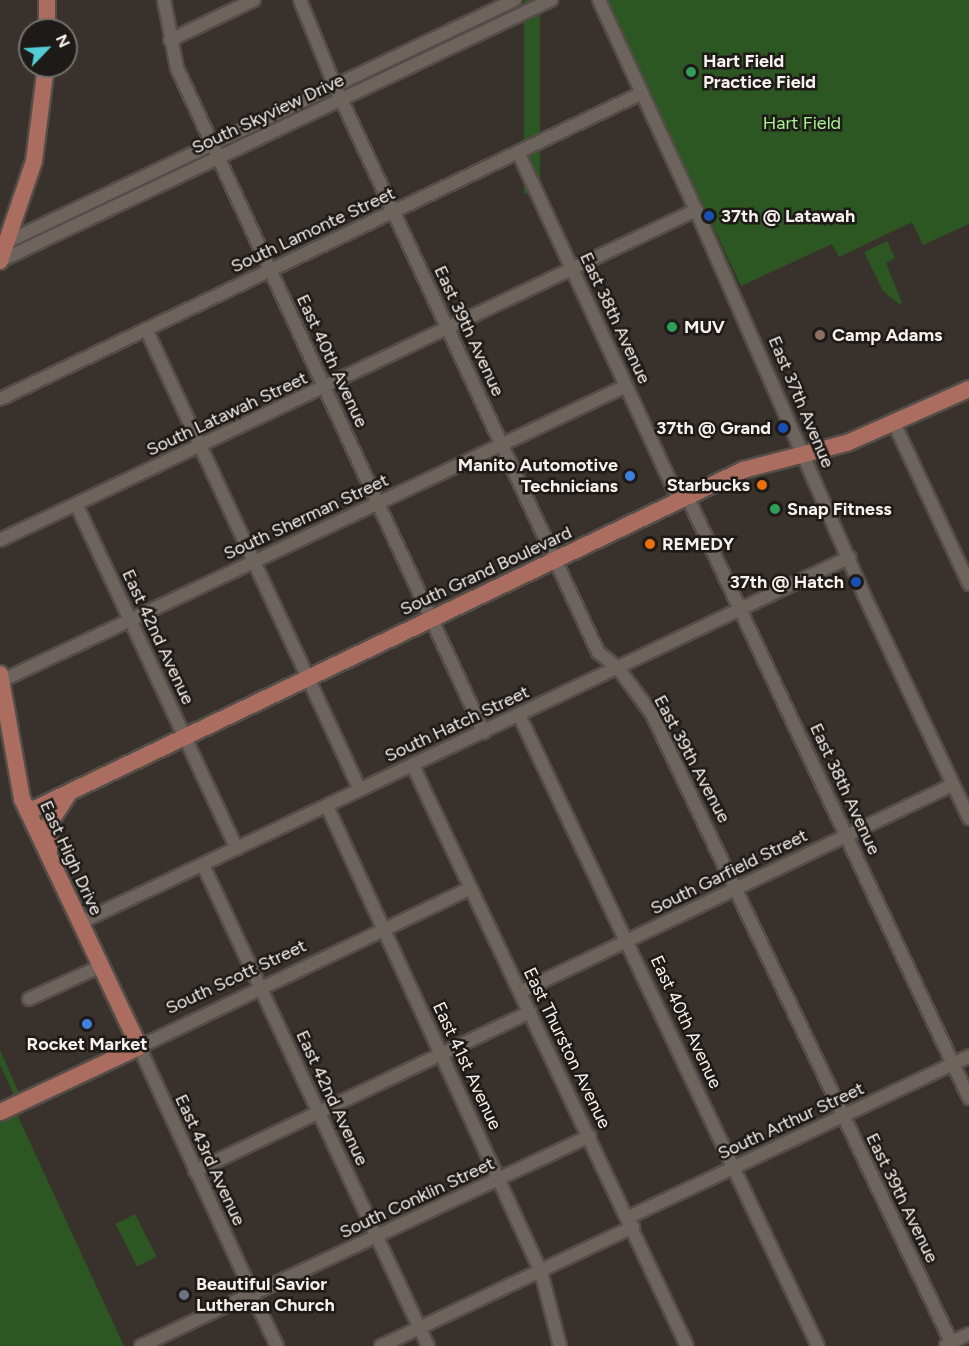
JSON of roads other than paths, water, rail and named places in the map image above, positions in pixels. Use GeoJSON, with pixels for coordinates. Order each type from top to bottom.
{"type":"FeatureCollection","features":[{"type":"Feature","properties":{"kind":"main road"},"geometry":{"type":"LineString","coordinates":[[47,0],[47,18]]}},
{"type":"Feature","properties":{"kind":"main road"},"geometry":{"type":"LineString","coordinates":[[0,261],[9,241],[34,161],[44,78]]}},
{"type":"Feature","properties":{"kind":"main road","name":"South Grand Boulevard"},"geometry":{"type":"LineString","coordinates":[[28,812],[743,470],[847,443],[969,389]]}},
{"type":"Feature","properties":{"kind":"main road","name":"East High Drive"},"geometry":{"type":"LineString","coordinates":[[1,677],[19,786],[28,812],[139,1047]]}},
{"type":"Feature","properties":{"kind":"main road"},"geometry":{"type":"LineString","coordinates":[[50,861],[49,824],[69,792]]}},
{"type":"Feature","properties":{"kind":"main road"},"geometry":{"type":"LineString","coordinates":[[113,1058],[125,1042],[124,1014]]}},
{"type":"Feature","properties":{"kind":"main road","name":"South Scott Street"},"geometry":{"type":"LineString","coordinates":[[0,1112],[139,1047]]}},
{"type":"Feature","properties":{"kind":"street","name":"East 40th Avenue"},"geometry":{"type":"LineString","coordinates":[[164,0],[177,68],[484,733]]}},
{"type":"Feature","properties":{"kind":"street"},"geometry":{"type":"LineString","coordinates":[[170,40],[254,0]]}},
{"type":"Feature","properties":{"kind":"street","name":"East 39th Avenue"},"geometry":{"type":"LineString","coordinates":[[300,0],[335,86],[554,561],[598,652],[618,668],[652,714],[738,889],[949,1345]]}},
{"type":"Feature","properties":{"kind":"street","name":"South Skyview Drive"},"geometry":{"type":"LineString","coordinates":[[9,241],[515,0]]}},
{"type":"Feature","properties":{"kind":"street","name":"South Skyview Drive"},"geometry":{"type":"LineString","coordinates":[[0,261],[551,0]]}},
{"type":"Feature","properties":{"kind":"street","name":"East 37th Avenue"},"geometry":{"type":"LineString","coordinates":[[599,0],[696,210],[803,454],[969,818]]}},
{"type":"Feature","properties":{"kind":"street","name":"South Lamonte Street"},"geometry":{"type":"LineString","coordinates":[[0,399],[642,93]]}},
{"type":"Feature","properties":{"kind":"street","name":"East 38th Avenue"},"geometry":{"type":"LineString","coordinates":[[518,152],[626,386],[741,609],[969,1098]]}},
{"type":"Feature","properties":{"kind":"street","name":"South Latawah Street"},"geometry":{"type":"LineString","coordinates":[[0,540],[76,506],[696,210]]}},
{"type":"Feature","properties":{"kind":"street"},"geometry":{"type":"LineString","coordinates":[[146,329],[360,790]]}},
{"type":"Feature","properties":{"kind":"street","name":"South Sherman Street"},"geometry":{"type":"LineString","coordinates":[[1,677],[130,621],[626,386]]}},
{"type":"Feature","properties":{"kind":"street"},"geometry":{"type":"LineString","coordinates":[[894,423],[969,584]]}},
{"type":"Feature","properties":{"kind":"street","name":"East 42nd Avenue"},"geometry":{"type":"LineString","coordinates":[[76,506],[237,849]]}},
{"type":"Feature","properties":{"kind":"street","name":"South Hatch Street"},"geometry":{"type":"LineString","coordinates":[[79,924],[850,557]]}},
{"type":"Feature","properties":{"kind":"street","name":"East 40th Avenue"},"geometry":{"type":"LineString","coordinates":[[519,715],[818,1346]]}},
{"type":"Feature","properties":{"kind":"street","name":"East Thurston Avenue"},"geometry":{"type":"LineString","coordinates":[[413,766],[631,1222],[687,1346]]}},
{"type":"Feature","properties":{"kind":"street","name":"South Garfield Street"},"geometry":{"type":"LineString","coordinates":[[520,992],[953,785]]}},
{"type":"Feature","properties":{"kind":"street","name":"East 41st Avenue"},"geometry":{"type":"LineString","coordinates":[[327,806],[541,1272],[560,1346]]}},
{"type":"Feature","properties":{"kind":"street","name":"East 42nd Avenue"},"geometry":{"type":"LineString","coordinates":[[203,865],[428,1346]]}},
{"type":"Feature","properties":{"kind":"street","name":"South Scott Street"},"geometry":{"type":"LineString","coordinates":[[139,1047],[471,888]]}},
{"type":"Feature","properties":{"kind":"street"},"geometry":{"type":"LineString","coordinates":[[29,999],[101,966]]}},
{"type":"Feature","properties":{"kind":"street"},"geometry":{"type":"LineString","coordinates":[[195,1171],[530,1012]]}},
{"type":"Feature","properties":{"kind":"street","name":"East 43rd Avenue"},"geometry":{"type":"LineString","coordinates":[[139,1047],[277,1346]]}},
{"type":"Feature","properties":{"kind":"street","name":"South Arthur Street"},"geometry":{"type":"LineString","coordinates":[[381,1346],[541,1272],[734,1168],[969,1056]]}},
{"type":"Feature","properties":{"kind":"street","name":"South Conklin Street"},"geometry":{"type":"LineString","coordinates":[[141,1346],[590,1137]]}},
{"type":"Feature","properties":{"kind":"street"},"geometry":{"type":"LineString","coordinates":[[949,1345],[969,1334]]}},
{"type":"Feature","properties":{"kind":"place","name":"Hart Field Practice Field"},"geometry":{"type":"Point","coordinates":[691,72]}},
{"type":"Feature","properties":{"kind":"place","name":"37th @ Latawah"},"geometry":{"type":"Point","coordinates":[709,216]}},
{"type":"Feature","properties":{"kind":"place","name":"MUV"},"geometry":{"type":"Point","coordinates":[672,327]}},
{"type":"Feature","properties":{"kind":"place","name":"Camp Adams"},"geometry":{"type":"Point","coordinates":[820,335]}},
{"type":"Feature","properties":{"kind":"place","name":"37th @ Grand"},"geometry":{"type":"Point","coordinates":[783,428]}},
{"type":"Feature","properties":{"kind":"place","name":"Manito Automotive Technicians"},"geometry":{"type":"Point","coordinates":[630,476]}},
{"type":"Feature","properties":{"kind":"place","name":"Starbucks"},"geometry":{"type":"Point","coordinates":[762,485]}},
{"type":"Feature","properties":{"kind":"place","name":"Snap Fitness"},"geometry":{"type":"Point","coordinates":[775,509]}},
{"type":"Feature","properties":{"kind":"place","name":"REMEDY"},"geometry":{"type":"Point","coordinates":[650,544]}},
{"type":"Feature","properties":{"kind":"place","name":"37th @ Hatch"},"geometry":{"type":"Point","coordinates":[856,582]}},
{"type":"Feature","properties":{"kind":"place","name":"Rocket Market"},"geometry":{"type":"Point","coordinates":[87,1024]}},
{"type":"Feature","properties":{"kind":"place","name":"Beautiful Savior Lutheran Church"},"geometry":{"type":"Point","coordinates":[184,1295]}},
{"type":"Feature","properties":{"kind":"park label","name":"Hart Field"},"geometry":{"type":"Point","coordinates":[802,123]}}]}
